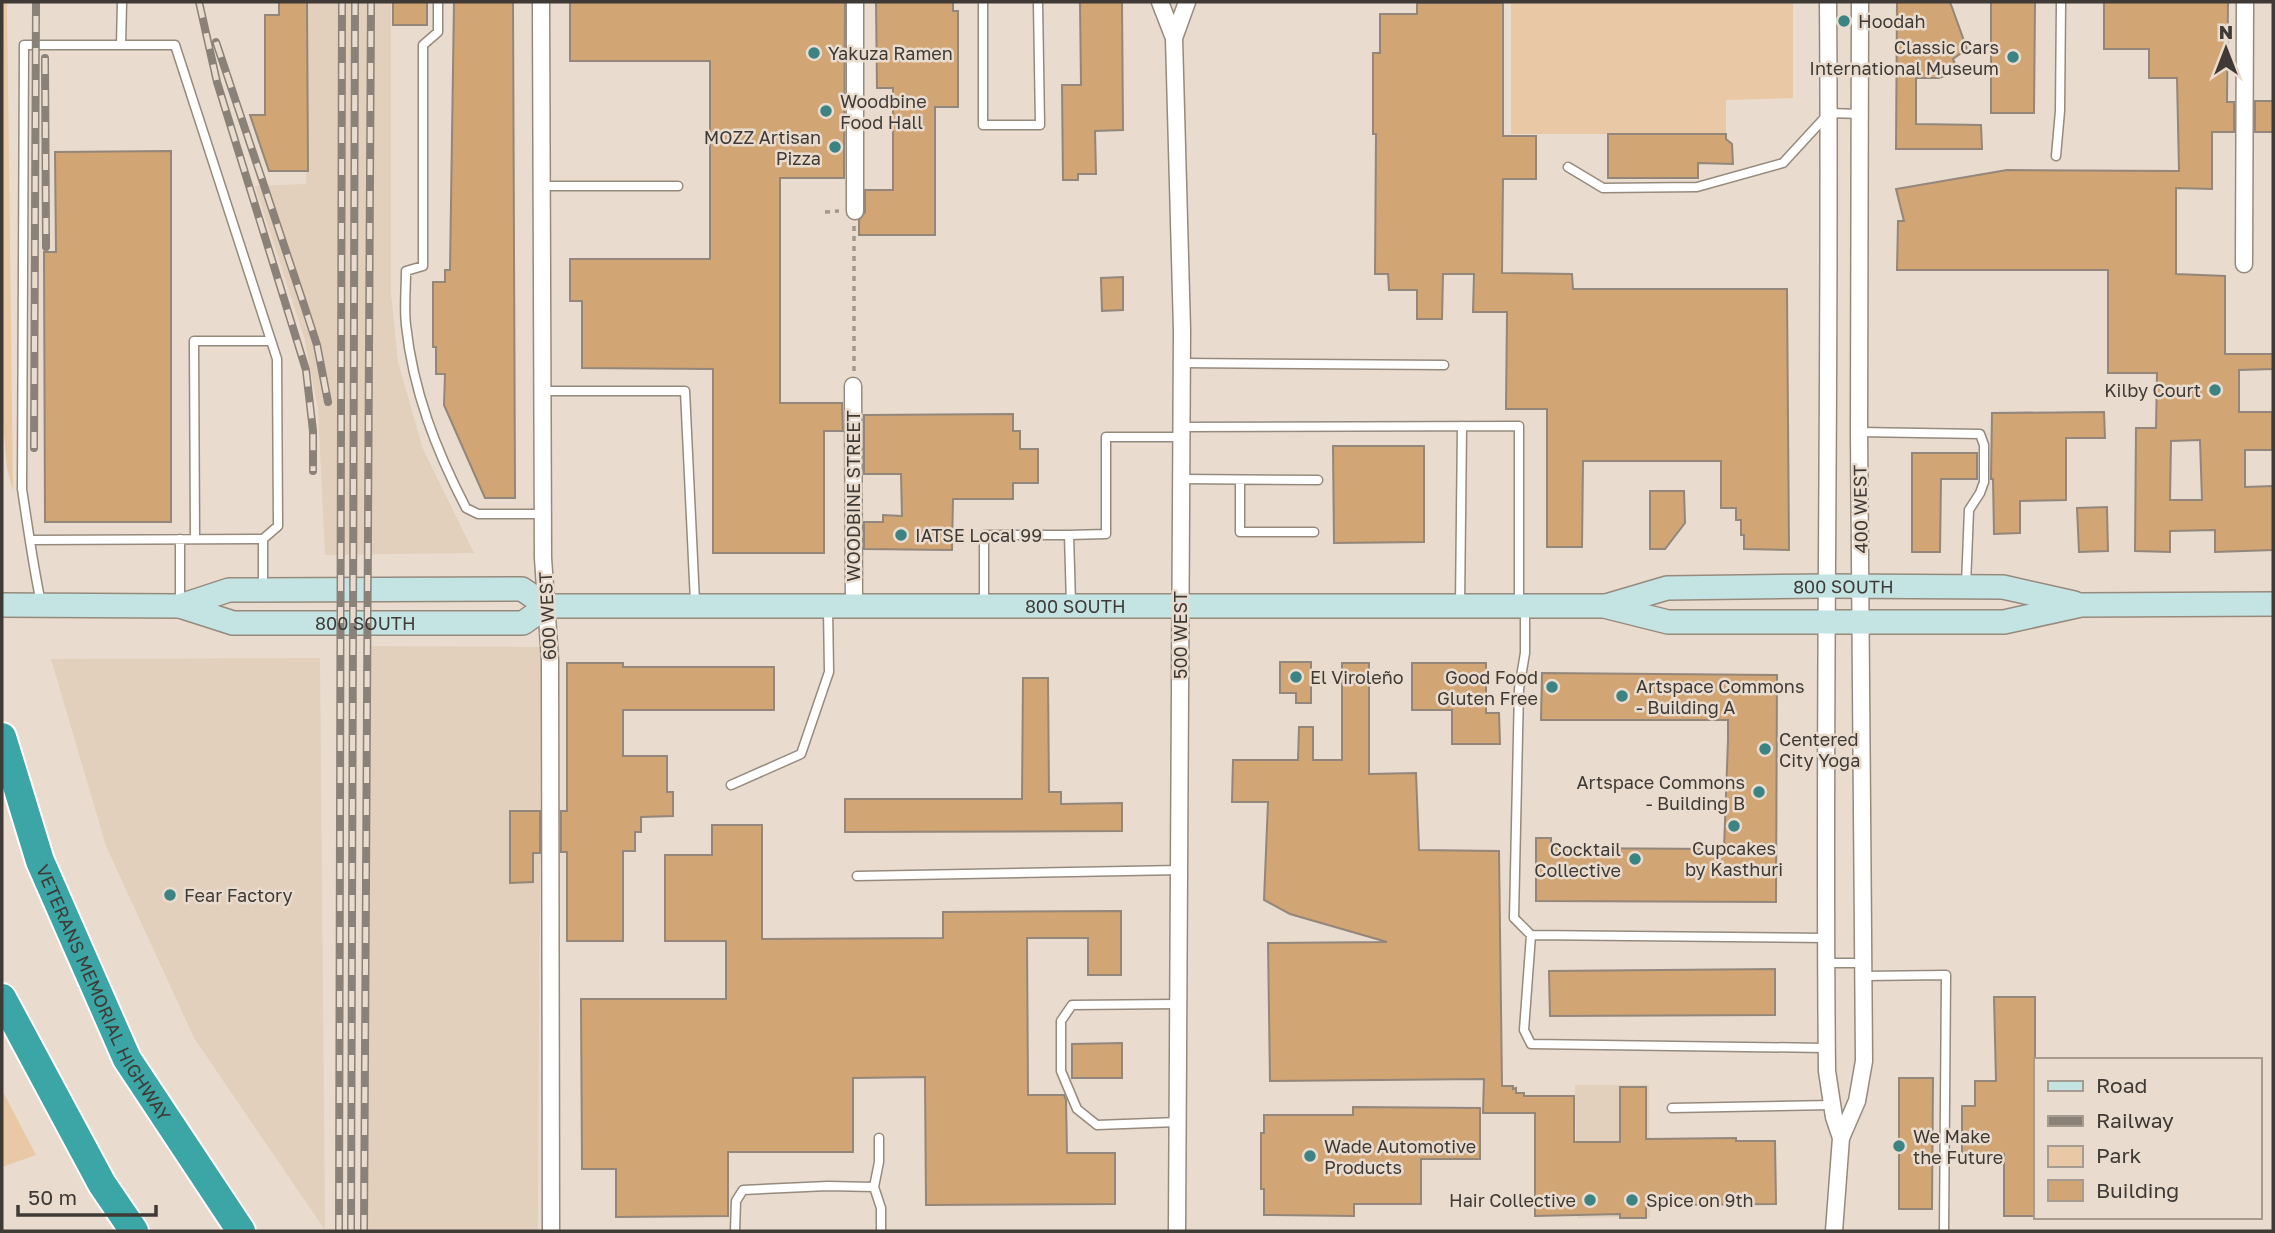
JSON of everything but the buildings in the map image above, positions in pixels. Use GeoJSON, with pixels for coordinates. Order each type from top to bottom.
{"type":"FeatureCollection","features":[{"type":"Feature","properties":{"kind":"highway","name":"VETERANS MEMORIAL HIGHWAY"},"geometry":{"type":"LineString","coordinates":[[2,737],[40,861],[127,1059],[241,1231]]}},
{"type":"Feature","properties":{"kind":"highway"},"geometry":{"type":"LineString","coordinates":[[2,998],[102,1184],[134,1231]]}},
{"type":"Feature","properties":{"kind":"street","name":"600 WEST"},"geometry":{"type":"LineString","coordinates":[[541,2],[543,514],[550,660],[551,1231]]}},
{"type":"Feature","properties":{"kind":"street"},"geometry":{"type":"LineString","coordinates":[[854,216],[855,2]]}},
{"type":"Feature","properties":{"kind":"street","name":"500 WEST"},"geometry":{"type":"LineString","coordinates":[[1160,2],[1174,38],[1181,363],[1177,1231]]}},
{"type":"Feature","properties":{"kind":"street","name":"500 WEST"},"geometry":{"type":"LineString","coordinates":[[1174,38],[1187,2]]}},
{"type":"Feature","properties":{"kind":"street","name":"400 WEST"},"geometry":{"type":"LineString","coordinates":[[1828,2],[1826,1048],[1832,1105],[1841,1138]]}},
{"type":"Feature","properties":{"kind":"street","name":"400 WEST"},"geometry":{"type":"LineString","coordinates":[[1834,1231],[1841,1138],[1857,1101],[1862,1074],[1864,970],[1860,2]]}},
{"type":"Feature","properties":{"kind":"street"},"geometry":{"type":"LineString","coordinates":[[2244,264],[2245,2]]}},
{"type":"Feature","properties":{"kind":"street","name":"WOODBINE STREET"},"geometry":{"type":"LineString","coordinates":[[853,386],[854,605]]}},
{"type":"Feature","properties":{"kind":"street","name":"800 SOUTH"},"geometry":{"type":"LineString","coordinates":[[1604,606],[1667,588],[1826,586],[2003,587],[2081,605]]}},
{"type":"Feature","properties":{"kind":"street","name":"800 SOUTH"},"geometry":{"type":"LineString","coordinates":[[180,606],[229,590],[522,589],[547,606],[1604,606],[1668,622],[2004,622],[2081,605],[2273,604]]}},
{"type":"Feature","properties":{"kind":"street","name":"800 SOUTH"},"geometry":{"type":"LineString","coordinates":[[2,605],[180,606],[233,623],[328,624],[523,623],[547,606]]}},
{"type":"Feature","properties":{"kind":"lane"},"geometry":{"type":"LineString","coordinates":[[121,45],[122,2]]}},
{"type":"Feature","properties":{"kind":"lane"},"geometry":{"type":"LineString","coordinates":[[438,2],[438,32],[423,46],[423,266],[406,271],[406,323],[413,374],[429,430],[466,508],[478,514],[543,514]]}},
{"type":"Feature","properties":{"kind":"lane"},"geometry":{"type":"LineString","coordinates":[[983,2],[983,125],[1041,125],[1038,4]]}},
{"type":"Feature","properties":{"kind":"lane"},"geometry":{"type":"LineString","coordinates":[[2056,156],[2060,111],[2061,2]]}},
{"type":"Feature","properties":{"kind":"lane"},"geometry":{"type":"LineString","coordinates":[[31,540],[263,539],[278,526],[277,359],[175,46],[24,45],[22,489],[32,561],[42,605]]}},
{"type":"Feature","properties":{"kind":"lane"},"geometry":{"type":"LineString","coordinates":[[1568,167],[1603,188],[1697,187],[1783,163],[1829,113],[1860,114]]}},
{"type":"Feature","properties":{"kind":"lane"},"geometry":{"type":"LineString","coordinates":[[542,186],[678,186]]}},
{"type":"Feature","properties":{"kind":"lane"},"geometry":{"type":"LineString","coordinates":[[195,539],[194,341],[271,341]]}},
{"type":"Feature","properties":{"kind":"lane"},"geometry":{"type":"LineString","coordinates":[[1181,363],[1444,365]]}},
{"type":"Feature","properties":{"kind":"lane"},"geometry":{"type":"LineString","coordinates":[[543,391],[685,391],[695,605]]}},
{"type":"Feature","properties":{"kind":"lane"},"geometry":{"type":"LineString","coordinates":[[1460,606],[1462,426]]}},
{"type":"Feature","properties":{"kind":"lane"},"geometry":{"type":"LineString","coordinates":[[984,606],[984,535],[1106,534],[1106,437],[1180,432],[1519,426],[1525,653],[1519,689],[1514,918],[1531,935],[1827,938]]}},
{"type":"Feature","properties":{"kind":"lane"},"geometry":{"type":"LineString","coordinates":[[1860,432],[1980,434],[1984,444],[1984,482],[1969,510],[1966,586]]}},
{"type":"Feature","properties":{"kind":"lane"},"geometry":{"type":"LineString","coordinates":[[1181,479],[1318,480]]}},
{"type":"Feature","properties":{"kind":"lane"},"geometry":{"type":"LineString","coordinates":[[1240,480],[1240,532],[1314,532]]}},
{"type":"Feature","properties":{"kind":"lane"},"geometry":{"type":"LineString","coordinates":[[1069,535],[1071,606]]}},
{"type":"Feature","properties":{"kind":"lane"},"geometry":{"type":"LineString","coordinates":[[180,539],[180,606]]}},
{"type":"Feature","properties":{"kind":"lane"},"geometry":{"type":"LineString","coordinates":[[263,539],[264,590]]}},
{"type":"Feature","properties":{"kind":"lane"},"geometry":{"type":"LineString","coordinates":[[731,785],[802,754],[829,672],[828,605]]}},
{"type":"Feature","properties":{"kind":"lane"},"geometry":{"type":"LineString","coordinates":[[857,876],[1180,870]]}},
{"type":"Feature","properties":{"kind":"lane"},"geometry":{"type":"LineString","coordinates":[[1531,935],[1524,1030],[1531,1044],[1826,1048]]}},
{"type":"Feature","properties":{"kind":"lane"},"geometry":{"type":"LineString","coordinates":[[1827,962],[1864,970],[1946,975],[1944,1231]]}},
{"type":"Feature","properties":{"kind":"lane"},"geometry":{"type":"LineString","coordinates":[[1177,1122],[1097,1125],[1077,1109],[1061,1071],[1061,1021],[1072,1005],[1179,1004]]}},
{"type":"Feature","properties":{"kind":"lane"},"geometry":{"type":"LineString","coordinates":[[1672,1108],[1832,1105]]}},
{"type":"Feature","properties":{"kind":"lane"},"geometry":{"type":"LineString","coordinates":[[879,1138],[879,1162],[874,1187],[881,1208],[881,1231]]}},
{"type":"Feature","properties":{"kind":"lane"},"geometry":{"type":"LineString","coordinates":[[735,1231],[736,1201],[743,1190],[748,1188],[874,1187]]}},
{"type":"Feature","properties":{"kind":"path"},"geometry":{"type":"LineString","coordinates":[[853,386],[854,216]]}},
{"type":"Feature","properties":{"kind":"shaded area"},"geometry":{"type":"Polygon","coordinates":[[[308,2],[391,2],[391,294],[398,362],[423,449],[474,553],[325,555],[318,408],[304,337],[255,186],[306,184],[308,2]]]}},
{"type":"Feature","properties":{"kind":"shaded area"},"geometry":{"type":"Polygon","coordinates":[[[370,646],[541,647],[538,1231],[367,1231],[370,646]]]}},
{"type":"Feature","properties":{"kind":"shaded area"},"geometry":{"type":"Polygon","coordinates":[[[320,658],[325,1230],[194,1038],[106,846],[51,659],[320,658]]]}},
{"type":"Feature","properties":{"kind":"shaded area"},"geometry":{"type":"Polygon","coordinates":[[[1575,1085],[1649,1085],[1650,1217],[1577,1218],[1575,1085]]]}},
{"type":"Feature","properties":{"kind":"green space"},"geometry":{"type":"Polygon","coordinates":[[[2,2],[7,2],[13,491],[7,468],[2,412],[2,2]]]}},
{"type":"Feature","properties":{"kind":"green space"},"geometry":{"type":"Polygon","coordinates":[[[1511,2],[1793,2],[1793,98],[1726,100],[1726,134],[1511,134],[1511,2]]]}},
{"type":"Feature","properties":{"kind":"green space"},"geometry":{"type":"Polygon","coordinates":[[[2,1090],[36,1155],[2,1167],[2,1090]]]}},
{"type":"Feature","properties":{"kind":"railway"},"geometry":{"type":"LineString","coordinates":[[34,448],[36,2]]}},
{"type":"Feature","properties":{"kind":"railway"},"geometry":{"type":"LineString","coordinates":[[199,2],[217,82],[306,370],[313,431],[313,471]]}},
{"type":"Feature","properties":{"kind":"railway"},"geometry":{"type":"LineString","coordinates":[[339,1231],[342,2]]}},
{"type":"Feature","properties":{"kind":"railway"},"geometry":{"type":"LineString","coordinates":[[351,1231],[355,2]]}},
{"type":"Feature","properties":{"kind":"railway"},"geometry":{"type":"LineString","coordinates":[[364,1231],[371,2]]}},
{"type":"Feature","properties":{"kind":"railway"},"geometry":{"type":"LineString","coordinates":[[216,42],[317,345],[328,402]]}},
{"type":"Feature","properties":{"kind":"railway"},"geometry":{"type":"LineString","coordinates":[[45,58],[46,247]]}},
{"type":"Feature","properties":{"kind":"place","name":"Hoodah"},"geometry":{"type":"Point","coordinates":[1844,21]}},
{"type":"Feature","properties":{"kind":"place","name":"Yakuza Ramen"},"geometry":{"type":"Point","coordinates":[814,53]}},
{"type":"Feature","properties":{"kind":"place","name":"Classic Cars International Museum"},"geometry":{"type":"Point","coordinates":[2013,57]}},
{"type":"Feature","properties":{"kind":"place","name":"Woodbine Food Hall"},"geometry":{"type":"Point","coordinates":[826,111]}},
{"type":"Feature","properties":{"kind":"place","name":"MOZZ Artisan Pizza"},"geometry":{"type":"Point","coordinates":[835,147]}},
{"type":"Feature","properties":{"kind":"place","name":"Kilby Court"},"geometry":{"type":"Point","coordinates":[2215,390]}},
{"type":"Feature","properties":{"kind":"place","name":"IATSE Local 99"},"geometry":{"type":"Point","coordinates":[901,535]}},
{"type":"Feature","properties":{"kind":"place","name":"El Viroleño"},"geometry":{"type":"Point","coordinates":[1296,677]}},
{"type":"Feature","properties":{"kind":"place","name":"Good Food Gluten Free"},"geometry":{"type":"Point","coordinates":[1552,687]}},
{"type":"Feature","properties":{"kind":"place","name":"Artspace Commons - Building A"},"geometry":{"type":"Point","coordinates":[1622,696]}},
{"type":"Feature","properties":{"kind":"place","name":"Centered City Yoga"},"geometry":{"type":"Point","coordinates":[1765,749]}},
{"type":"Feature","properties":{"kind":"place","name":"Artspace Commons - Building B"},"geometry":{"type":"Point","coordinates":[1759,792]}},
{"type":"Feature","properties":{"kind":"place","name":"Cupcakes by Kasthuri"},"geometry":{"type":"Point","coordinates":[1734,826]}},
{"type":"Feature","properties":{"kind":"place","name":"Cocktail Collective"},"geometry":{"type":"Point","coordinates":[1635,859]}},
{"type":"Feature","properties":{"kind":"place","name":"Fear Factory"},"geometry":{"type":"Point","coordinates":[170,895]}},
{"type":"Feature","properties":{"kind":"place","name":"We Make the Future"},"geometry":{"type":"Point","coordinates":[1899,1146]}},
{"type":"Feature","properties":{"kind":"place","name":"Wade Automotive Products"},"geometry":{"type":"Point","coordinates":[1310,1156]}},
{"type":"Feature","properties":{"kind":"place","name":"Hair Collective"},"geometry":{"type":"Point","coordinates":[1590,1200]}},
{"type":"Feature","properties":{"kind":"place","name":"Spice on 9th"},"geometry":{"type":"Point","coordinates":[1632,1200]}}]}
